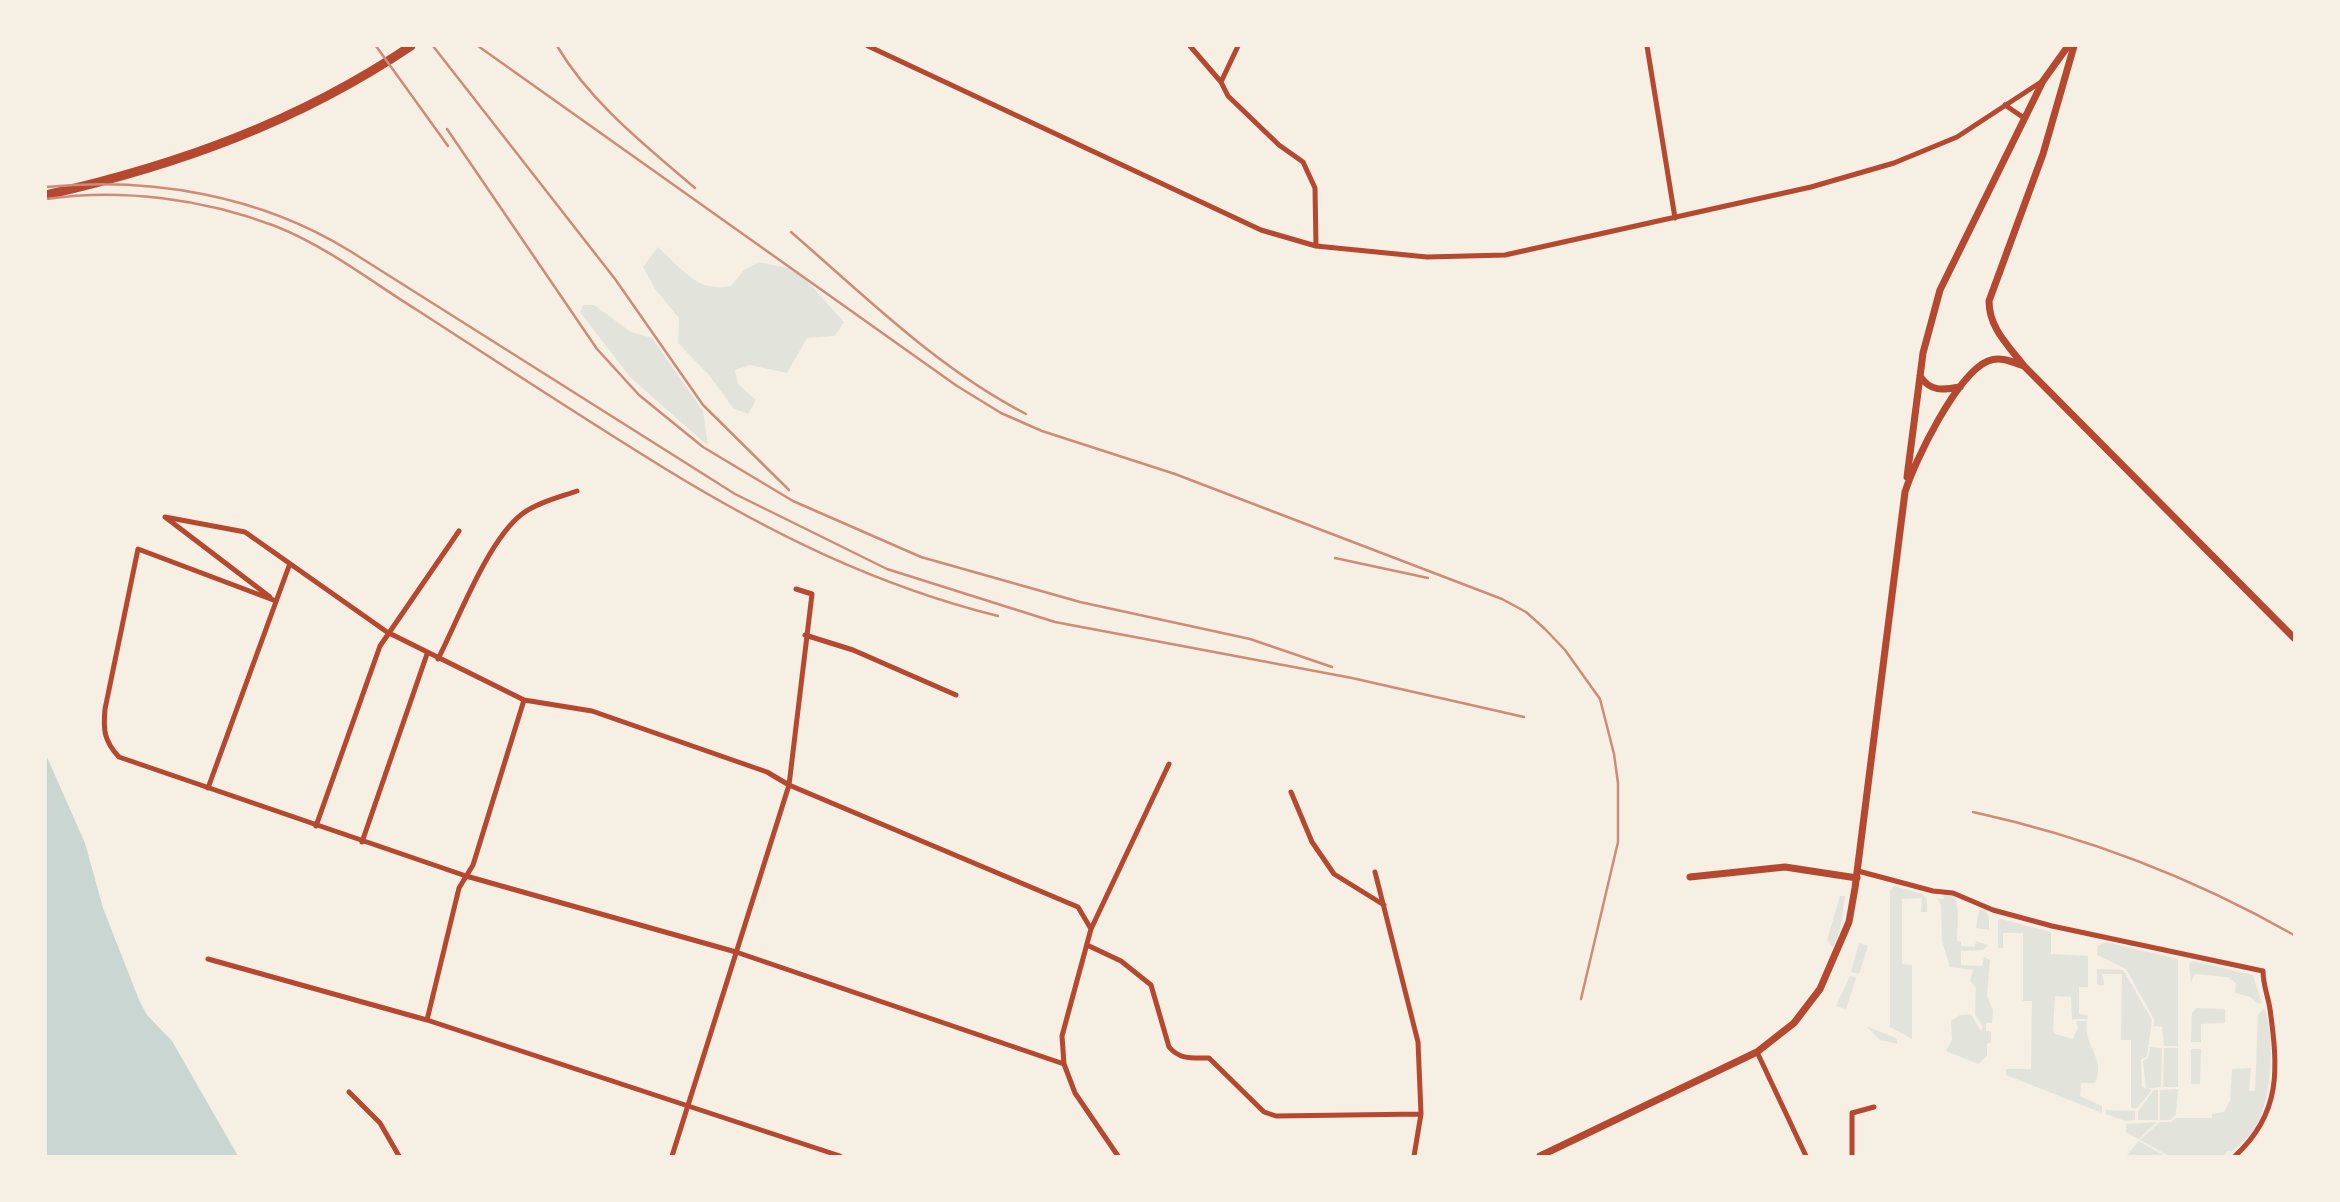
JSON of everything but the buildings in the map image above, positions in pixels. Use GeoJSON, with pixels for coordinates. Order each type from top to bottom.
{"type":"FeatureCollection","features":[{"type":"Feature","properties":{"kind":"highway"},"geometry":{"type":"LineString","coordinates":[[46,195],[124,177],[253,134],[360,80],[411,46]]}},
{"type":"Feature","properties":{"kind":"main road"},"geometry":{"type":"LineString","coordinates":[[1540,1157],[1757,1052],[1794,1023],[1820,989],[1849,922],[1857,874],[1920,376],[1930,321],[1940,290],[2024,118],[2043,81],[2068,46]]}},
{"type":"Feature","properties":{"kind":"main road"},"geometry":{"type":"LineString","coordinates":[[2074,46],[2043,154],[1989,301],[1989,315],[1995,329],[2024,366],[2294,638]]}},
{"type":"Feature","properties":{"kind":"main road"},"geometry":{"type":"LineString","coordinates":[[1905,492],[1911,473],[1947,405],[1977,368],[1989,361],[2003,359],[2024,366]]}},
{"type":"Feature","properties":{"kind":"main road"},"geometry":{"type":"LineString","coordinates":[[1920,376],[1926,386],[1940,390],[1960,387]]}},
{"type":"Feature","properties":{"kind":"main road"},"geometry":{"type":"LineString","coordinates":[[1690,877],[1785,867],[1857,874]]}},
{"type":"Feature","properties":{"kind":"street"},"geometry":{"type":"LineString","coordinates":[[868,46],[1261,230],[1316,247],[1427,257],[1506,255],[1811,187],[1894,163],[1957,137],[2043,81]]}},
{"type":"Feature","properties":{"kind":"street"},"geometry":{"type":"LineString","coordinates":[[1190,46],[1222,82],[1228,96],[1303,162],[1314,188],[1316,247]]}},
{"type":"Feature","properties":{"kind":"street"},"geometry":{"type":"LineString","coordinates":[[1222,82],[1238,46]]}},
{"type":"Feature","properties":{"kind":"street"},"geometry":{"type":"LineString","coordinates":[[1647,46],[1675,218]]}},
{"type":"Feature","properties":{"kind":"street"},"geometry":{"type":"LineString","coordinates":[[2005,105],[2024,118]]}},
{"type":"Feature","properties":{"kind":"street"},"geometry":{"type":"LineString","coordinates":[[438,659],[481,573],[512,524],[524,512],[577,491]]}},
{"type":"Feature","properties":{"kind":"street"},"geometry":{"type":"LineString","coordinates":[[276,601],[165,517],[245,532],[289,566],[387,632],[524,700],[592,711],[767,772],[789,785],[1078,907],[1091,929]]}},
{"type":"Feature","properties":{"kind":"street"},"geometry":{"type":"LineString","coordinates":[[316,826],[387,632],[458,531]]}},
{"type":"Feature","properties":{"kind":"street"},"geometry":{"type":"LineString","coordinates":[[276,601],[138,549],[105,709],[103,733],[109,746],[119,757],[466,876],[736,952],[1064,1064]]}},
{"type":"Feature","properties":{"kind":"street"},"geometry":{"type":"LineString","coordinates":[[208,788],[289,566]]}},
{"type":"Feature","properties":{"kind":"street"},"geometry":{"type":"LineString","coordinates":[[672,1157],[789,785],[812,594],[796,589]]}},
{"type":"Feature","properties":{"kind":"street"},"geometry":{"type":"LineString","coordinates":[[805,635],[853,650],[956,695]]}},
{"type":"Feature","properties":{"kind":"street"},"geometry":{"type":"LineString","coordinates":[[362,842],[427,654]]}},
{"type":"Feature","properties":{"kind":"street"},"geometry":{"type":"LineString","coordinates":[[427,1020],[460,888],[473,866],[524,700]]}},
{"type":"Feature","properties":{"kind":"street"},"geometry":{"type":"LineString","coordinates":[[1118,1157],[1075,1093],[1064,1064],[1062,1036],[1091,929],[1169,764]]}},
{"type":"Feature","properties":{"kind":"street"},"geometry":{"type":"LineString","coordinates":[[1291,792],[1312,842],[1335,874],[1384,905]]}},
{"type":"Feature","properties":{"kind":"street"},"geometry":{"type":"LineString","coordinates":[[1375,872],[1418,1042],[1420,1114],[1413,1157]]}},
{"type":"Feature","properties":{"kind":"street"},"geometry":{"type":"LineString","coordinates":[[1857,874],[1953,893],[1993,910],[2052,926],[2263,971],[2276,1054],[2270,1105],[2264,1125],[2235,1157]]}},
{"type":"Feature","properties":{"kind":"street"},"geometry":{"type":"LineString","coordinates":[[1087,945],[1121,961],[1151,985],[1168,1047],[1174,1053],[1181,1058],[1209,1058],[1265,1112],[1276,1116],[1420,1114]]}},
{"type":"Feature","properties":{"kind":"street"},"geometry":{"type":"LineString","coordinates":[[208,959],[427,1020],[840,1157]]}},
{"type":"Feature","properties":{"kind":"street"},"geometry":{"type":"LineString","coordinates":[[1757,1052],[1806,1157]]}},
{"type":"Feature","properties":{"kind":"street"},"geometry":{"type":"LineString","coordinates":[[349,1092],[380,1123],[398,1157]]}},
{"type":"Feature","properties":{"kind":"street"},"geometry":{"type":"LineString","coordinates":[[1852,1157],[1852,1113],[1874,1107]]}},
{"type":"Feature","properties":{"kind":"shaded area"},"geometry":{"type":"Polygon","coordinates":[[[658,247],[683,271],[708,286],[731,286],[744,270],[759,262],[797,270],[844,322],[835,336],[807,338],[787,373],[750,365],[735,370],[738,384],[756,400],[748,414],[733,408],[709,375],[678,343],[679,318],[655,289],[643,267],[658,247]]]}},
{"type":"Feature","properties":{"kind":"shaded area"},"geometry":{"type":"Polygon","coordinates":[[[583,305],[594,305],[631,332],[652,338],[703,411],[708,446],[630,377],[580,312],[583,305]]]}},
{"type":"Feature","properties":{"kind":"shaded area"},"geometry":{"type":"Polygon","coordinates":[[[46,755],[85,843],[103,908],[139,1000],[147,1015],[172,1041],[238,1156],[46,1156],[46,755]]]}},
{"type":"Feature","properties":{"kind":"shaded area"},"geometry":{"type":"Polygon","coordinates":[[[1894,886],[1923,894],[1927,899],[1927,912],[1921,912],[1922,898],[1902,899],[1902,964],[1912,965],[1912,1039],[1890,1027],[1890,891],[1894,886]]]}},
{"type":"Feature","properties":{"kind":"shaded area"},"geometry":{"type":"Polygon","coordinates":[[[1943,893],[1955,896],[1958,913],[1957,941],[1961,942],[1961,946],[1975,947],[1976,941],[1988,945],[1983,950],[1961,951],[1961,965],[1982,966],[1984,957],[1990,960],[1987,996],[1993,1010],[1992,1023],[1986,1023],[1986,1031],[1991,1032],[1991,1042],[1987,1044],[1987,1056],[1978,1064],[1946,1051],[1952,1040],[1951,1021],[1960,1015],[1971,1014],[1981,1031],[1983,1027],[1975,1014],[1976,988],[1970,981],[1973,970],[1950,967],[1942,941],[1941,905],[1937,898],[1944,899],[1943,893]]]}},
{"type":"Feature","properties":{"kind":"shaded area"},"geometry":{"type":"Polygon","coordinates":[[[1840,896],[1845,896],[1840,929],[1833,948],[1827,940],[1840,896]]]}},
{"type":"Feature","properties":{"kind":"shaded area"},"geometry":{"type":"Polygon","coordinates":[[[1985,909],[1989,918],[1989,930],[1976,928],[1979,910],[1985,909]]]}},
{"type":"Feature","properties":{"kind":"shaded area"},"geometry":{"type":"Polygon","coordinates":[[[1998,920],[2051,932],[2051,954],[2088,956],[2088,987],[2079,987],[2079,1014],[2088,1015],[2087,1019],[2072,1019],[2071,997],[2055,996],[2053,1030],[2055,1034],[2073,1039],[2078,1028],[2076,1021],[2087,1021],[2086,1030],[2098,1066],[2098,1074],[2095,1083],[2081,1083],[2080,1096],[2102,1106],[2102,1113],[2006,1075],[2006,1069],[2031,1069],[2032,1001],[2023,1001],[2023,933],[2003,933],[2003,948],[1998,948],[1998,920]]]}},
{"type":"Feature","properties":{"kind":"shaded area"},"geometry":{"type":"Polygon","coordinates":[[[2106,942],[2178,959],[2178,1046],[2164,1046],[2162,1027],[2154,1026],[2154,1019],[2126,969],[2097,955],[2098,946],[2106,942]]]}},
{"type":"Feature","properties":{"kind":"shaded area"},"geometry":{"type":"Polygon","coordinates":[[[1859,943],[1868,946],[1859,974],[1851,972],[1859,943]]]}},
{"type":"Feature","properties":{"kind":"shaded area"},"geometry":{"type":"Polygon","coordinates":[[[2193,961],[2253,975],[2262,1003],[2258,1004],[2250,997],[2235,993],[2236,983],[2227,977],[2195,974],[2191,982],[2189,964],[2193,961]]]}},
{"type":"Feature","properties":{"kind":"shaded area"},"geometry":{"type":"Polygon","coordinates":[[[2097,969],[2123,970],[2152,1020],[2147,1056],[2141,1060],[2142,1087],[2152,1090],[2137,1108],[2131,1108],[2131,1040],[2121,1040],[2122,974],[2102,974],[2104,985],[2097,985],[2097,969]]]}},
{"type":"Feature","properties":{"kind":"shaded area"},"geometry":{"type":"Polygon","coordinates":[[[1850,976],[1856,978],[1846,1009],[1836,1006],[1850,976]]]}},
{"type":"Feature","properties":{"kind":"shaded area"},"geometry":{"type":"Polygon","coordinates":[[[2196,1008],[2225,1009],[2225,1023],[2201,1024],[2201,1042],[2191,1042],[2192,1013],[2196,1008]]]}},
{"type":"Feature","properties":{"kind":"shaded area"},"geometry":{"type":"Polygon","coordinates":[[[2264,1008],[2270,1034],[2269,1082],[2258,1123],[2250,1135],[2224,1156],[2169,1156],[2140,1140],[2160,1122],[2171,1122],[2176,1118],[2212,1118],[2212,1114],[2224,1112],[2230,1101],[2232,1069],[2251,1068],[2249,1091],[2255,1091],[2258,1015],[2264,1008]]]}},
{"type":"Feature","properties":{"kind":"shaded area"},"geometry":{"type":"Polygon","coordinates":[[[1866,1026],[1896,1038],[1898,1044],[1880,1040],[1866,1026]]]}},
{"type":"Feature","properties":{"kind":"shaded area"},"geometry":{"type":"Polygon","coordinates":[[[2150,1047],[2162,1048],[2161,1087],[2146,1089],[2143,1061],[2148,1058],[2150,1047]]]}},
{"type":"Feature","properties":{"kind":"shaded area"},"geometry":{"type":"Polygon","coordinates":[[[2164,1048],[2178,1048],[2178,1087],[2163,1087],[2164,1048]]]}},
{"type":"Feature","properties":{"kind":"shaded area"},"geometry":{"type":"Polygon","coordinates":[[[2191,1049],[2201,1049],[2200,1084],[2191,1084],[2191,1049]]]}},
{"type":"Feature","properties":{"kind":"shaded area"},"geometry":{"type":"Polygon","coordinates":[[[2178,1089],[2176,1114],[2170,1120],[2160,1120],[2160,1090],[2178,1089]]]}},
{"type":"Feature","properties":{"kind":"shaded area"},"geometry":{"type":"Polygon","coordinates":[[[2154,1090],[2158,1090],[2158,1120],[2138,1120],[2138,1111],[2154,1090]]]}},
{"type":"Feature","properties":{"kind":"shaded area"},"geometry":{"type":"Polygon","coordinates":[[[2106,1110],[2135,1111],[2135,1120],[2125,1121],[2106,1114],[2106,1110]]]}},
{"type":"Feature","properties":{"kind":"shaded area"},"geometry":{"type":"Polygon","coordinates":[[[2157,1122],[2139,1139],[2126,1132],[2126,1124],[2157,1122]]]}},
{"type":"Feature","properties":{"kind":"shaded area"},"geometry":{"type":"Polygon","coordinates":[[[2139,1141],[2165,1156],[2126,1156],[2139,1141]]]}},
{"type":"Feature","properties":{"kind":"railway"},"geometry":{"type":"LineString","coordinates":[[376,46],[448,146]]}},
{"type":"Feature","properties":{"kind":"railway"},"geometry":{"type":"LineString","coordinates":[[433,46],[615,279],[703,405],[789,490]]}},
{"type":"Feature","properties":{"kind":"railway"},"geometry":{"type":"LineString","coordinates":[[478,46],[957,386],[1001,413],[1042,431],[1175,474],[1502,599],[1526,612],[1565,650],[1600,699],[1614,754],[1618,783],[1618,842],[1581,999]]}},
{"type":"Feature","properties":{"kind":"railway"},"geometry":{"type":"LineString","coordinates":[[557,46],[602,105],[695,188]]}},
{"type":"Feature","properties":{"kind":"railway"},"geometry":{"type":"LineString","coordinates":[[447,129],[597,349],[639,395],[703,447],[793,501],[921,557],[1080,602],[1250,639],[1332,667]]}},
{"type":"Feature","properties":{"kind":"railway"},"geometry":{"type":"LineString","coordinates":[[46,187],[125,185],[204,194],[279,216],[315,232],[350,251],[735,494],[887,569],[1055,622],[1352,678],[1524,717]]}},
{"type":"Feature","properties":{"kind":"railway"},"geometry":{"type":"LineString","coordinates":[[46,199],[104,195],[162,198],[220,209],[294,234],[348,265],[633,449],[744,514],[867,573],[953,604],[998,616]]}},
{"type":"Feature","properties":{"kind":"railway"},"geometry":{"type":"LineString","coordinates":[[791,232],[932,353],[993,396],[1026,414]]}},
{"type":"Feature","properties":{"kind":"railway"},"geometry":{"type":"LineString","coordinates":[[1335,558],[1428,578]]}},
{"type":"Feature","properties":{"kind":"railway"},"geometry":{"type":"LineString","coordinates":[[1973,812],[2057,834],[2138,861],[2217,895],[2294,935]]}}]}
